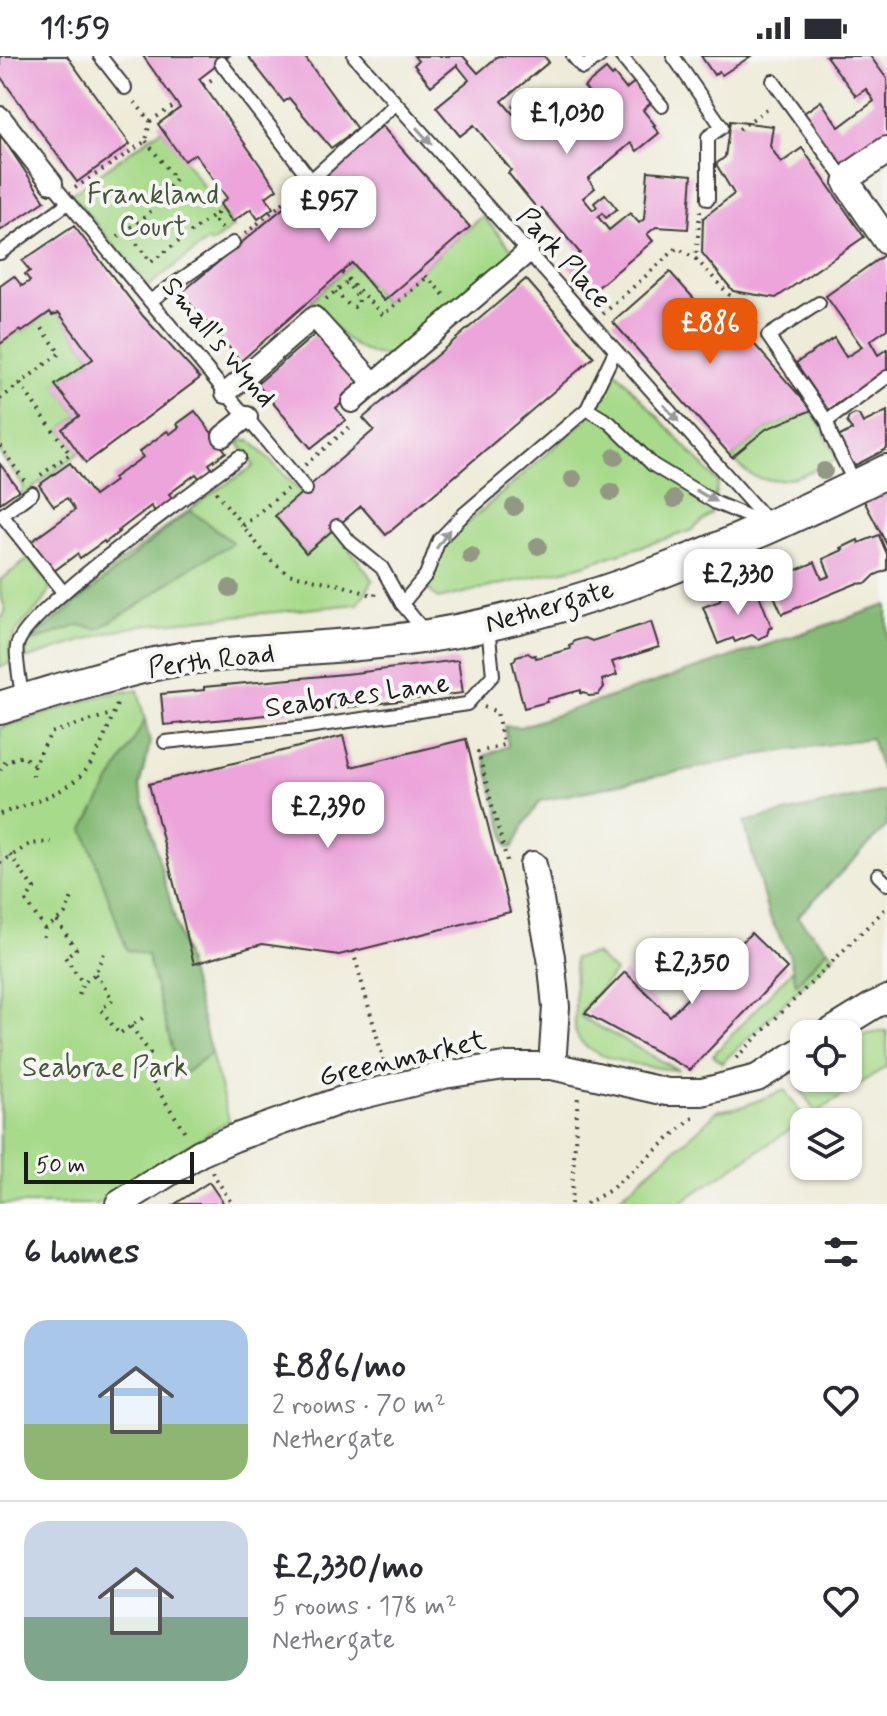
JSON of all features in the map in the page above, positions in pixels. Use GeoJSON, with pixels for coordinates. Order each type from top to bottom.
{"type":"FeatureCollection","features":[{"type":"Feature","properties":{"kind":"street","name":"Small's Wynd"},"geometry":{"type":"LineString","coordinates":[[0,117],[61,194]]}},
{"type":"Feature","properties":{"kind":"street"},"geometry":{"type":"LineString","coordinates":[[887,150],[854,173],[847,183],[887,241]]}},
{"type":"Feature","properties":{"kind":"street"},"geometry":{"type":"LineString","coordinates":[[352,402],[528,252]]}},
{"type":"Feature","properties":{"kind":"street"},"geometry":{"type":"LineString","coordinates":[[226,393],[314,317],[374,383]]}},
{"type":"Feature","properties":{"kind":"street"},"geometry":{"type":"LineString","coordinates":[[223,436],[247,417]]}},
{"type":"Feature","properties":{"kind":"street","name":"Nethergate"},"geometry":{"type":"LineString","coordinates":[[428,636],[557,606],[622,585],[772,527],[887,471]]}},
{"type":"Feature","properties":{"kind":"street","name":"Perth Road"},"geometry":{"type":"LineString","coordinates":[[11,704],[133,668],[176,660],[428,636]]}},
{"type":"Feature","properties":{"kind":"street"},"geometry":{"type":"LineString","coordinates":[[533,865],[551,957],[556,1007],[552,1066]]}},
{"type":"Feature","properties":{"kind":"street"},"geometry":{"type":"LineString","coordinates":[[850,1020],[887,999]]}},
{"type":"Feature","properties":{"kind":"street","name":"Greenmarket"},"geometry":{"type":"LineString","coordinates":[[119,1204],[200,1153],[234,1138],[342,1100],[444,1075],[505,1066],[552,1066],[667,1092],[702,1092],[757,1078],[790,1058]]}},
{"type":"Feature","properties":{"kind":"lane"},"geometry":{"type":"LineString","coordinates":[[100,56],[125,88]]}},
{"type":"Feature","properties":{"kind":"lane","name":"Park Place"},"geometry":{"type":"LineString","coordinates":[[354,56],[772,527]]}},
{"type":"Feature","properties":{"kind":"lane"},"geometry":{"type":"LineString","coordinates":[[573,56],[583,68],[600,56]]}},
{"type":"Feature","properties":{"kind":"lane"},"geometry":{"type":"LineString","coordinates":[[621,56],[662,106]]}},
{"type":"Feature","properties":{"kind":"lane"},"geometry":{"type":"LineString","coordinates":[[673,56],[722,127],[708,137],[708,199]]}},
{"type":"Feature","properties":{"kind":"lane"},"geometry":{"type":"LineString","coordinates":[[221,63],[311,180],[395,104]]}},
{"type":"Feature","properties":{"kind":"lane"},"geometry":{"type":"LineString","coordinates":[[773,81],[847,183]]}},
{"type":"Feature","properties":{"kind":"lane"},"geometry":{"type":"LineString","coordinates":[[0,253],[61,194]]}},
{"type":"Feature","properties":{"kind":"lane","name":"Small's Wynd"},"geometry":{"type":"LineString","coordinates":[[61,194],[299,481]]}},
{"type":"Feature","properties":{"kind":"lane"},"geometry":{"type":"LineString","coordinates":[[150,301],[233,243]]}},
{"type":"Feature","properties":{"kind":"lane"},"geometry":{"type":"LineString","coordinates":[[819,303],[768,336],[827,421],[856,486]]}},
{"type":"Feature","properties":{"kind":"lane"},"geometry":{"type":"LineString","coordinates":[[402,604],[426,575],[439,540],[465,513],[587,409],[615,351]]}},
{"type":"Feature","properties":{"kind":"lane"},"geometry":{"type":"LineString","coordinates":[[827,421],[887,377]]}},
{"type":"Feature","properties":{"kind":"lane"},"geometry":{"type":"LineString","coordinates":[[587,409],[610,423],[653,465],[716,503],[772,527]]}},
{"type":"Feature","properties":{"kind":"lane"},"geometry":{"type":"LineString","coordinates":[[11,704],[16,646],[24,631],[63,592],[239,457]]}},
{"type":"Feature","properties":{"kind":"lane"},"geometry":{"type":"LineString","coordinates":[[30,489],[2,515],[63,592]]}},
{"type":"Feature","properties":{"kind":"lane"},"geometry":{"type":"LineString","coordinates":[[337,526],[350,542],[382,568],[402,604],[428,636]]}},
{"type":"Feature","properties":{"kind":"lane","name":"Seabraes Lane"},"geometry":{"type":"LineString","coordinates":[[165,742],[307,727],[467,704],[493,675],[488,624]]}},
{"type":"Feature","properties":{"kind":"path"},"geometry":{"type":"LineString","coordinates":[[125,88],[150,121]]}},
{"type":"Feature","properties":{"kind":"path"},"geometry":{"type":"LineString","coordinates":[[61,194],[146,141],[150,121],[177,104]]}},
{"type":"Feature","properties":{"kind":"path"},"geometry":{"type":"LineString","coordinates":[[722,127],[739,129],[771,106],[776,113]]}},
{"type":"Feature","properties":{"kind":"path"},"geometry":{"type":"LineString","coordinates":[[105,247],[147,216],[175,179],[146,141]]}},
{"type":"Feature","properties":{"kind":"path"},"geometry":{"type":"LineString","coordinates":[[233,243],[311,180]]}},
{"type":"Feature","properties":{"kind":"path"},"geometry":{"type":"LineString","coordinates":[[696,259],[700,207],[708,199]]}},
{"type":"Feature","properties":{"kind":"path"},"geometry":{"type":"LineString","coordinates":[[127,231],[151,262],[217,213],[216,222]]}},
{"type":"Feature","properties":{"kind":"path"},"geometry":{"type":"LineString","coordinates":[[592,324],[677,248],[696,259],[768,336]]}},
{"type":"Feature","properties":{"kind":"path"},"geometry":{"type":"LineString","coordinates":[[420,270],[458,311]]}},
{"type":"Feature","properties":{"kind":"path"},"geometry":{"type":"LineString","coordinates":[[335,292],[349,305],[358,305],[359,298],[342,273]]}},
{"type":"Feature","properties":{"kind":"path"},"geometry":{"type":"LineString","coordinates":[[347,281],[383,315],[427,277]]}},
{"type":"Feature","properties":{"kind":"path"},"geometry":{"type":"LineString","coordinates":[[314,317],[318,307],[347,281]]}},
{"type":"Feature","properties":{"kind":"path"},"geometry":{"type":"LineString","coordinates":[[0,399],[60,353],[39,324]]}},
{"type":"Feature","properties":{"kind":"path"},"geometry":{"type":"LineString","coordinates":[[20,384],[70,454],[38,478]]}},
{"type":"Feature","properties":{"kind":"path"},"geometry":{"type":"LineString","coordinates":[[243,526],[299,481],[353,423],[352,402]]}},
{"type":"Feature","properties":{"kind":"path"},"geometry":{"type":"LineString","coordinates":[[0,446],[30,489]]}},
{"type":"Feature","properties":{"kind":"path"},"geometry":{"type":"LineString","coordinates":[[207,481],[270,560],[288,574],[375,596],[382,568]]}},
{"type":"Feature","properties":{"kind":"path"},"geometry":{"type":"LineString","coordinates":[[0,814],[43,798],[72,783],[85,772],[133,668]]}},
{"type":"Feature","properties":{"kind":"path"},"geometry":{"type":"LineString","coordinates":[[474,696],[483,706],[497,712],[503,745],[478,752],[508,868],[533,865]]}},
{"type":"Feature","properties":{"kind":"path"},"geometry":{"type":"LineString","coordinates":[[33,776],[34,765],[51,733],[113,714]]}},
{"type":"Feature","properties":{"kind":"path"},"geometry":{"type":"LineString","coordinates":[[0,770],[6,761],[23,756],[34,765]]}},
{"type":"Feature","properties":{"kind":"path"},"geometry":{"type":"LineString","coordinates":[[0,863],[30,844],[51,842]]}},
{"type":"Feature","properties":{"kind":"path"},"geometry":{"type":"LineString","coordinates":[[10,855],[34,889],[26,901],[45,929],[43,940]]}},
{"type":"Feature","properties":{"kind":"path"},"geometry":{"type":"LineString","coordinates":[[45,929],[65,914],[72,897]]}},
{"type":"Feature","properties":{"kind":"path"},"geometry":{"type":"LineString","coordinates":[[732,1062],[887,907]]}},
{"type":"Feature","properties":{"kind":"path"},"geometry":{"type":"LineString","coordinates":[[57,921],[76,949],[65,957],[83,983]]}},
{"type":"Feature","properties":{"kind":"path"},"geometry":{"type":"LineString","coordinates":[[79,995],[83,983],[95,974],[105,951]]}},
{"type":"Feature","properties":{"kind":"path"},"geometry":{"type":"LineString","coordinates":[[353,951],[392,1088]]}},
{"type":"Feature","properties":{"kind":"path"},"geometry":{"type":"LineString","coordinates":[[95,974],[113,1000],[101,1009],[119,1034],[144,1017]]}},
{"type":"Feature","properties":{"kind":"path"},"geometry":{"type":"LineString","coordinates":[[131,1026],[150,1053],[139,1061],[152,1080]]}},
{"type":"Feature","properties":{"kind":"path"},"geometry":{"type":"LineString","coordinates":[[571,1204],[580,1072]]}},
{"type":"Feature","properties":{"kind":"path"},"geometry":{"type":"LineString","coordinates":[[586,1204],[610,1190],[695,1117],[696,1112]]}},
{"type":"Feature","properties":{"kind":"green space","name":"Frankland Court"},"geometry":{"type":"Polygon","coordinates":[[[162,129],[233,227],[211,244],[208,241],[148,286],[71,194],[162,129]]]}},
{"type":"Feature","properties":{"kind":"green space"},"geometry":{"type":"Polygon","coordinates":[[[483,216],[516,254],[401,353],[381,355],[360,349],[342,335],[311,300],[352,263],[384,301],[483,216]]]}},
{"type":"Feature","properties":{"kind":"green space"},"geometry":{"type":"Polygon","coordinates":[[[50,312],[59,313],[93,359],[56,385],[79,416],[62,429],[79,453],[18,502],[24,487],[0,454],[0,344],[50,312]]]}},
{"type":"Feature","properties":{"kind":"green space"},"geometry":{"type":"Polygon","coordinates":[[[612,367],[718,482],[711,514],[690,531],[577,567],[438,599],[426,587],[445,543],[585,420],[612,367]]]}},
{"type":"Feature","properties":{"kind":"green space"},"geometry":{"type":"Polygon","coordinates":[[[812,410],[838,459],[792,478],[767,480],[745,471],[732,457],[766,429],[812,410]]]}},
{"type":"Feature","properties":{"kind":"green space"},"geometry":{"type":"Polygon","coordinates":[[[250,440],[302,493],[275,516],[306,552],[334,529],[373,580],[358,604],[143,625],[25,659],[31,634],[49,615],[212,493],[254,466],[238,441],[250,440]]]}},
{"type":"Feature","properties":{"kind":"green space"},"geometry":{"type":"Polygon","coordinates":[[[190,510],[233,543],[98,629],[79,625],[26,644],[190,510]]]}},
{"type":"Feature","properties":{"kind":"green space"},"geometry":{"type":"Polygon","coordinates":[[[30,558],[50,586],[48,594],[14,637],[10,645],[9,664],[0,667],[0,619],[5,609],[0,580],[30,558]]]}},
{"type":"Feature","properties":{"kind":"green space"},"geometry":{"type":"Polygon","coordinates":[[[887,605],[887,790],[871,738],[763,754],[540,801],[513,847],[508,848],[484,756],[508,746],[505,726],[520,727],[887,605]]]}},
{"type":"Feature","properties":{"kind":"green space","name":"Seabrae Park"},"geometry":{"type":"Polygon","coordinates":[[[138,690],[150,744],[139,786],[229,1120],[97,1204],[0,1204],[0,728],[106,694],[138,690]]]}},
{"type":"Feature","properties":{"kind":"green space"},"geometry":{"type":"Polygon","coordinates":[[[145,720],[150,744],[139,786],[211,1053],[180,1077],[147,955],[127,950],[84,829],[145,720]]]}},
{"type":"Feature","properties":{"kind":"green space"},"geometry":{"type":"Polygon","coordinates":[[[887,790],[887,826],[797,917],[828,949],[796,984],[789,954],[768,914],[744,822],[887,790]]]}},
{"type":"Feature","properties":{"kind":"green space"},"geometry":{"type":"Polygon","coordinates":[[[828,949],[834,955],[722,1063],[713,1055],[793,969],[797,983],[828,949]]]}},
{"type":"Feature","properties":{"kind":"green space"},"geometry":{"type":"Polygon","coordinates":[[[595,954],[615,972],[582,1010],[581,1017],[678,1070],[621,1061],[582,1043],[575,1029],[574,958],[595,954]]]}},
{"type":"Feature","properties":{"kind":"green space"},"geometry":{"type":"Polygon","coordinates":[[[887,1031],[887,1066],[862,1083],[862,1035],[887,1031]]]}},
{"type":"Feature","properties":{"kind":"green space"},"geometry":{"type":"Polygon","coordinates":[[[785,1090],[797,1108],[790,1108],[790,1130],[678,1204],[608,1204],[717,1111],[741,1107],[785,1090]]]}},
{"type":"Feature","properties":{"kind":"green space"},"geometry":{"type":"Polygon","coordinates":[[[802,1092],[848,1092],[824,1108],[813,1108],[802,1092]]]}},
{"type":"Feature","properties":{"kind":"building"},"geometry":{"type":"Polygon","coordinates":[[[0,56],[67,56],[130,144],[77,182],[0,76],[0,56]]]}},
{"type":"Feature","properties":{"kind":"building"},"geometry":{"type":"Polygon","coordinates":[[[143,56],[229,56],[199,79],[277,189],[266,197],[273,208],[258,219],[251,209],[232,222],[220,204],[227,198],[195,154],[184,161],[158,124],[180,108],[143,56]]]}},
{"type":"Feature","properties":{"kind":"building"},"geometry":{"type":"Polygon","coordinates":[[[248,56],[304,56],[357,129],[331,148],[289,98],[284,102],[248,56]]]}},
{"type":"Feature","properties":{"kind":"building"},"geometry":{"type":"Polygon","coordinates":[[[414,56],[463,56],[478,73],[498,56],[544,56],[549,62],[502,101],[513,114],[517,110],[513,106],[527,94],[540,109],[525,121],[522,117],[518,120],[529,133],[541,122],[548,131],[591,95],[584,87],[606,69],[626,89],[637,80],[654,100],[643,110],[659,133],[637,151],[631,143],[588,179],[595,188],[583,198],[593,210],[597,207],[594,203],[605,194],[617,209],[606,218],[602,213],[598,217],[609,230],[630,213],[639,223],[644,219],[648,171],[692,175],[688,229],[656,227],[647,234],[653,241],[591,293],[567,264],[580,253],[542,208],[539,211],[474,125],[460,136],[436,107],[469,80],[457,65],[431,86],[414,65],[418,61],[414,56]]]}},
{"type":"Feature","properties":{"kind":"building"},"geometry":{"type":"Polygon","coordinates":[[[701,56],[751,56],[722,75],[719,71],[714,75],[701,56]]]}},
{"type":"Feature","properties":{"kind":"building"},"geometry":{"type":"Polygon","coordinates":[[[826,56],[870,56],[887,79],[887,136],[843,167],[804,113],[821,101],[839,127],[874,101],[866,89],[856,96],[826,56]]]}},
{"type":"Feature","properties":{"kind":"building"},"geometry":{"type":"Polygon","coordinates":[[[730,121],[773,126],[770,146],[781,163],[802,148],[864,237],[776,298],[733,291],[702,253],[703,218],[734,194],[716,164],[725,157],[730,121]]]}},
{"type":"Feature","properties":{"kind":"building"},"geometry":{"type":"Polygon","coordinates":[[[382,126],[470,227],[384,301],[352,263],[241,361],[181,293],[382,126]]]}},
{"type":"Feature","properties":{"kind":"building"},"geometry":{"type":"Polygon","coordinates":[[[0,134],[45,201],[0,231],[0,134]]]}},
{"type":"Feature","properties":{"kind":"building"},"geometry":{"type":"Polygon","coordinates":[[[74,226],[143,316],[200,378],[86,463],[62,429],[79,416],[55,385],[93,359],[59,313],[52,315],[50,312],[0,344],[0,286],[14,276],[22,286],[30,281],[25,274],[30,271],[22,261],[74,226]]]}},
{"type":"Feature","properties":{"kind":"building"},"geometry":{"type":"Polygon","coordinates":[[[887,253],[887,329],[870,341],[878,355],[887,349],[887,372],[828,410],[796,363],[834,338],[846,357],[862,347],[826,296],[887,253]]]}},
{"type":"Feature","properties":{"kind":"building"},"geometry":{"type":"Polygon","coordinates":[[[670,272],[723,331],[734,321],[812,410],[766,429],[732,457],[613,322],[670,272]]]}},
{"type":"Feature","properties":{"kind":"building"},"geometry":{"type":"Polygon","coordinates":[[[526,279],[594,357],[386,535],[361,506],[306,553],[275,516],[374,430],[363,418],[526,279]]]}},
{"type":"Feature","properties":{"kind":"building"},"geometry":{"type":"Polygon","coordinates":[[[320,330],[366,383],[336,408],[346,420],[311,448],[257,384],[320,330]]]}},
{"type":"Feature","properties":{"kind":"building"},"geometry":{"type":"Polygon","coordinates":[[[195,411],[226,452],[209,464],[213,470],[200,479],[196,474],[169,494],[174,501],[157,514],[151,506],[105,543],[80,558],[77,554],[54,571],[32,541],[75,510],[67,498],[54,506],[39,485],[70,463],[94,496],[143,457],[139,452],[167,431],[170,434],[179,427],[177,424],[195,411]]]}},
{"type":"Feature","properties":{"kind":"building"},"geometry":{"type":"Polygon","coordinates":[[[887,411],[887,449],[854,466],[838,437],[852,430],[847,422],[849,417],[859,415],[863,423],[887,411]]]}},
{"type":"Feature","properties":{"kind":"building"},"geometry":{"type":"Polygon","coordinates":[[[0,464],[19,490],[0,503],[0,464]]]}},
{"type":"Feature","properties":{"kind":"building"},"geometry":{"type":"Polygon","coordinates":[[[887,487],[887,545],[863,499],[887,487]]]}},
{"type":"Feature","properties":{"kind":"building"},"geometry":{"type":"Polygon","coordinates":[[[879,535],[887,554],[887,570],[867,583],[855,584],[782,614],[768,582],[815,562],[822,579],[830,576],[823,559],[858,540],[859,543],[879,535]]]}},
{"type":"Feature","properties":{"kind":"building"},"geometry":{"type":"Polygon","coordinates":[[[756,587],[772,628],[769,628],[767,635],[758,639],[752,635],[735,642],[733,638],[718,644],[703,607],[720,601],[720,598],[756,587]]]}},
{"type":"Feature","properties":{"kind":"building"},"geometry":{"type":"Polygon","coordinates":[[[651,622],[659,647],[612,662],[617,675],[602,680],[604,687],[598,695],[589,696],[581,690],[524,708],[512,661],[516,656],[528,653],[536,658],[570,649],[574,641],[585,638],[592,641],[651,622]]]}},
{"type":"Feature","properties":{"kind":"building"},"geometry":{"type":"Polygon","coordinates":[[[458,660],[463,693],[164,725],[161,694],[458,660]]]}},
{"type":"Feature","properties":{"kind":"building"},"geometry":{"type":"Polygon","coordinates":[[[343,736],[351,767],[466,739],[510,912],[339,955],[262,944],[194,964],[149,784],[343,736]]]}},
{"type":"Feature","properties":{"kind":"building"},"geometry":{"type":"Polygon","coordinates":[[[751,933],[787,968],[690,1070],[585,1013],[625,972],[670,1016],[751,933]]]}},
{"type":"Feature","properties":{"kind":"building"},"geometry":{"type":"Polygon","coordinates":[[[209,1182],[224,1204],[175,1204],[209,1182]]]}}]}
